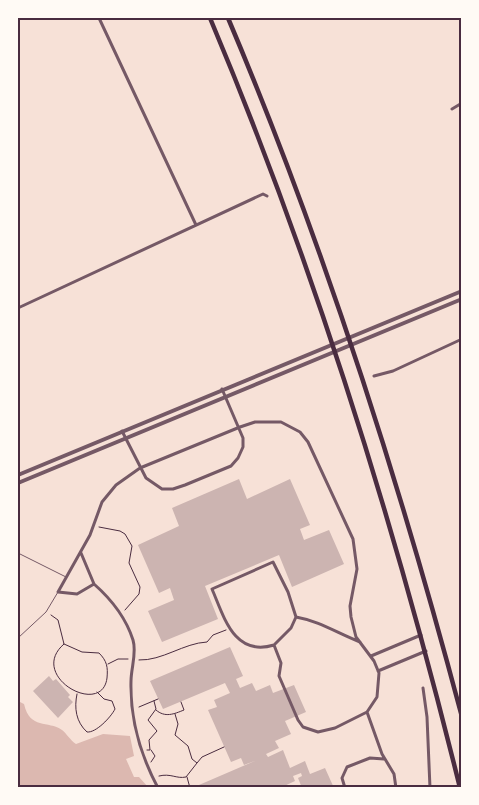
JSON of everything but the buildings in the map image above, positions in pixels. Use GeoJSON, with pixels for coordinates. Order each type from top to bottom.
{"type":"FeatureCollection","features":[{"type":"Feature","properties":{"kind":"main road"},"geometry":{"type":"LineString","coordinates":[[210,18],[275,180],[335,350],[401,561],[426,651],[460,788]]}},
{"type":"Feature","properties":{"kind":"main road"},"geometry":{"type":"LineString","coordinates":[[228,18],[272,126],[352,344],[399,494],[462,717]]}},
{"type":"Feature","properties":{"kind":"street"},"geometry":{"type":"LineString","coordinates":[[99,18],[196,225]]}},
{"type":"Feature","properties":{"kind":"street"},"geometry":{"type":"LineString","coordinates":[[452,109],[462,103]]}},
{"type":"Feature","properties":{"kind":"street"},"geometry":{"type":"LineString","coordinates":[[18,308],[263,194],[267,196]]}},
{"type":"Feature","properties":{"kind":"street"},"geometry":{"type":"LineString","coordinates":[[18,475],[332,343],[462,291]]}},
{"type":"Feature","properties":{"kind":"street"},"geometry":{"type":"LineString","coordinates":[[18,483],[335,350],[462,299]]}},
{"type":"Feature","properties":{"kind":"street"},"geometry":{"type":"LineString","coordinates":[[374,376],[393,371],[462,339]]}},
{"type":"Feature","properties":{"kind":"street"},"geometry":{"type":"LineString","coordinates":[[122,431],[146,478],[162,489],[173,489],[185,485],[231,466],[238,458],[243,447],[240,427],[222,390]]}},
{"type":"Feature","properties":{"kind":"street"},"geometry":{"type":"LineString","coordinates":[[94,584],[77,594],[58,592],[94,526],[102,502],[116,485],[140,468],[240,427],[255,422],[281,422],[300,432],[308,442],[355,547],[357,569],[350,606],[351,617],[360,642],[371,656],[378,671],[377,697],[367,712],[324,731],[310,730],[303,727],[298,720],[279,676],[281,663],[274,645]]}},
{"type":"Feature","properties":{"kind":"street"},"geometry":{"type":"LineString","coordinates":[[81,552],[94,584],[120,613],[133,641],[130,682],[133,709],[142,753],[158,788]]}},
{"type":"Feature","properties":{"kind":"street"},"geometry":{"type":"LineString","coordinates":[[273,562],[288,592],[296,617],[292,628],[274,645],[262,646],[246,643],[238,639],[229,629],[212,589],[273,562]]}},
{"type":"Feature","properties":{"kind":"street"},"geometry":{"type":"LineString","coordinates":[[296,617],[317,621],[333,632],[360,642]]}},
{"type":"Feature","properties":{"kind":"street"},"geometry":{"type":"LineString","coordinates":[[371,656],[421,635]]}},
{"type":"Feature","properties":{"kind":"street"},"geometry":{"type":"LineString","coordinates":[[378,671],[426,651]]}},
{"type":"Feature","properties":{"kind":"street"},"geometry":{"type":"LineString","coordinates":[[422,688],[427,717],[430,788]]}},
{"type":"Feature","properties":{"kind":"street"},"geometry":{"type":"LineString","coordinates":[[367,712],[385,760],[394,774],[396,788]]}},
{"type":"Feature","properties":{"kind":"street"},"geometry":{"type":"LineString","coordinates":[[346,788],[342,778],[347,768],[370,758],[385,760]]}},
{"type":"Feature","properties":{"kind":"lane"},"geometry":{"type":"LineString","coordinates":[[18,553],[66,577]]}},
{"type":"Feature","properties":{"kind":"lane"},"geometry":{"type":"LineString","coordinates":[[18,638],[46,612],[58,592]]}},
{"type":"Feature","properties":{"kind":"path"},"geometry":{"type":"LineString","coordinates":[[94,526],[120,531],[125,534],[132,546],[129,563],[140,587],[140,594],[135,602],[120,613]]}},
{"type":"Feature","properties":{"kind":"path"},"geometry":{"type":"LineString","coordinates":[[46,612],[58,620],[64,644]]}},
{"type":"Feature","properties":{"kind":"path"},"geometry":{"type":"LineString","coordinates":[[107,664],[118,659],[142,661],[196,643],[207,642],[213,635],[229,629]]}},
{"type":"Feature","properties":{"kind":"path"},"geometry":{"type":"LineString","coordinates":[[64,644],[82,652],[99,653],[107,664],[106,683],[97,692],[89,695],[77,693],[66,684],[55,670],[54,657],[64,644]]}},
{"type":"Feature","properties":{"kind":"path"},"geometry":{"type":"LineString","coordinates":[[77,693],[75,709],[80,724],[87,732],[93,732],[98,730],[115,709],[112,701],[104,699],[97,692]]}},
{"type":"Feature","properties":{"kind":"path"},"geometry":{"type":"LineString","coordinates":[[133,709],[158,699]]}},
{"type":"Feature","properties":{"kind":"path"},"geometry":{"type":"LineString","coordinates":[[147,764],[154,758],[153,751],[150,750],[148,743],[157,731],[148,720],[155,709],[154,701]]}},
{"type":"Feature","properties":{"kind":"path"},"geometry":{"type":"LineString","coordinates":[[155,709],[165,715],[175,714],[184,710],[181,702]]}},
{"type":"Feature","properties":{"kind":"path"},"geometry":{"type":"LineString","coordinates":[[175,714],[178,724],[175,735],[188,746],[190,757],[197,763]]}},
{"type":"Feature","properties":{"kind":"path"},"geometry":{"type":"LineString","coordinates":[[153,778],[172,774],[179,777],[187,776],[202,757],[224,747]]}},
{"type":"Feature","properties":{"kind":"path"},"geometry":{"type":"LineString","coordinates":[[142,753],[150,750]]}},
{"type":"Feature","properties":{"kind":"path"},"geometry":{"type":"LineString","coordinates":[[187,776],[190,788]]}},
{"type":"Feature","properties":{"kind":"path"},"geometry":{"type":"LineString","coordinates":[[296,788],[301,786]]}},
{"type":"Feature","properties":{"kind":"shaded area"},"geometry":{"type":"Polygon","coordinates":[[[18,701],[24,704],[30,718],[40,723],[57,727],[76,744],[103,734],[130,736],[134,756],[126,759],[134,777],[139,777],[148,787],[18,787],[18,701]]]}}]}
